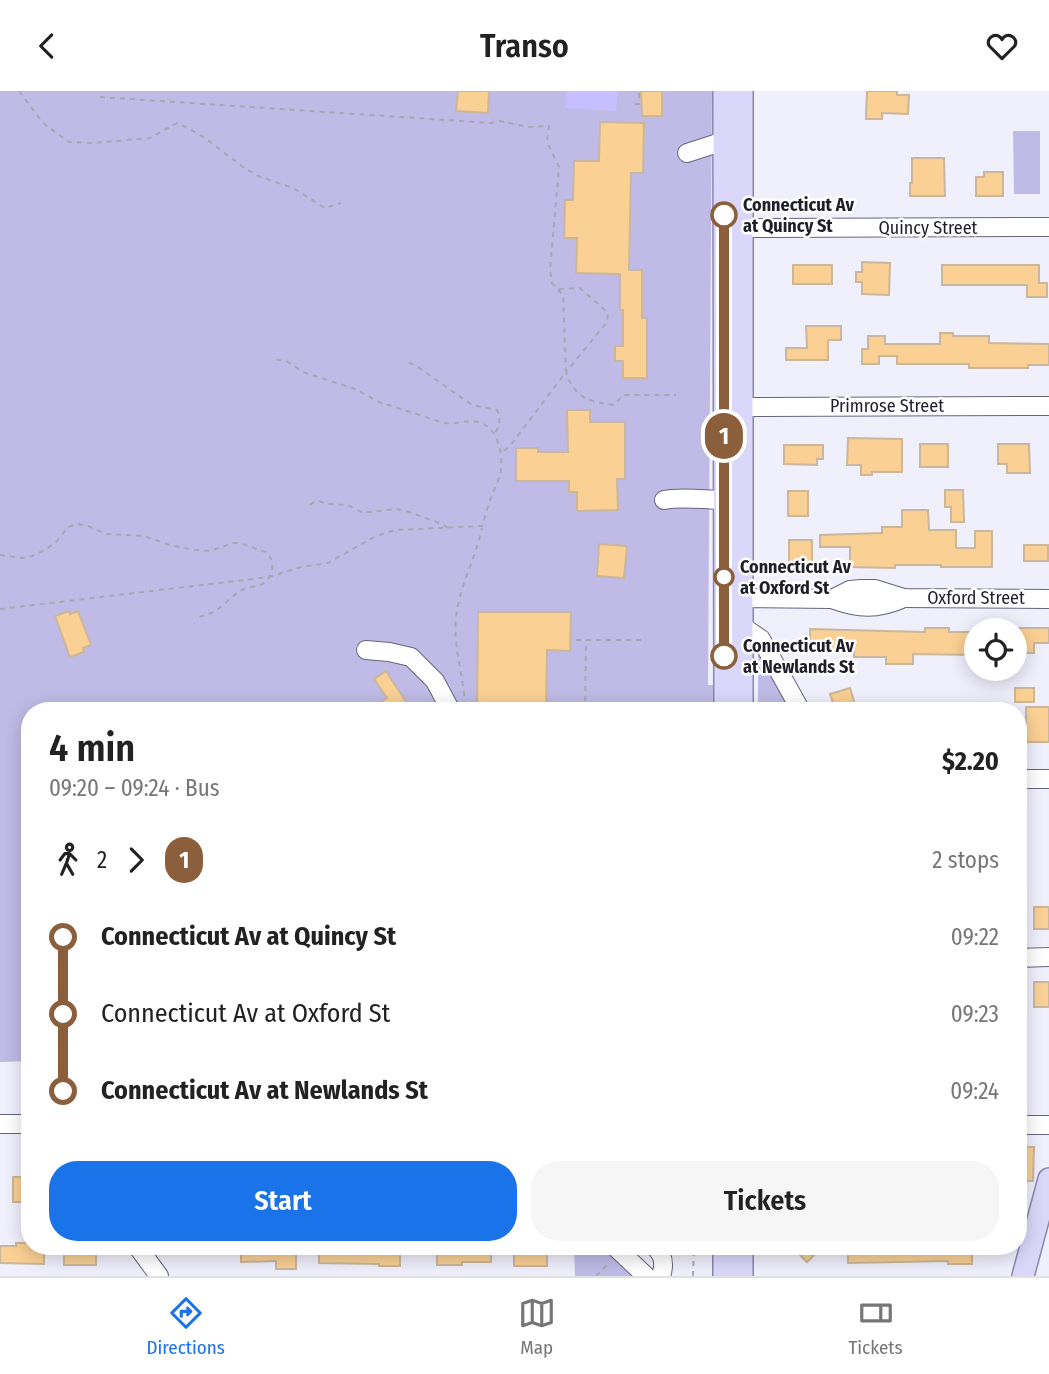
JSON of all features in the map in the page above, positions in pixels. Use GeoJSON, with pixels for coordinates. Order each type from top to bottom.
{"type":"FeatureCollection","features":[{"type":"Feature","properties":{"kind":"main road"},"geometry":{"type":"LineString","coordinates":[[724,91],[733,141],[733,598],[725,702]]}},
{"type":"Feature","properties":{"kind":"main road"},"geometry":{"type":"LineString","coordinates":[[733,141],[742,91]]}},
{"type":"Feature","properties":{"kind":"main road"},"geometry":{"type":"LineString","coordinates":[[733,407],[724,500],[733,598],[742,626],[742,702]]}},
{"type":"Feature","properties":{"kind":"main road"},"geometry":{"type":"LineString","coordinates":[[1023,1276],[1049,1179]]}},
{"type":"Feature","properties":{"kind":"main road"},"geometry":{"type":"LineString","coordinates":[[724,1255],[724,1276]]}},
{"type":"Feature","properties":{"kind":"main road"},"geometry":{"type":"LineString","coordinates":[[742,1255],[742,1276]]}},
{"type":"Feature","properties":{"kind":"street"},"geometry":{"type":"LineString","coordinates":[[687,153],[733,141]]}},
{"type":"Feature","properties":{"kind":"street","name":"Quincy Street"},"geometry":{"type":"LineString","coordinates":[[733,228],[1049,227]]}},
{"type":"Feature","properties":{"kind":"street","name":"Primrose Street"},"geometry":{"type":"LineString","coordinates":[[733,407],[1049,405]]}},
{"type":"Feature","properties":{"kind":"street"},"geometry":{"type":"LineString","coordinates":[[664,501],[674,498],[724,500]]}},
{"type":"Feature","properties":{"kind":"street","name":"Oxford Street"},"geometry":{"type":"LineString","coordinates":[[733,598],[832,599],[850,590],[875,589],[904,598],[1049,599]]}},
{"type":"Feature","properties":{"kind":"street"},"geometry":{"type":"LineString","coordinates":[[742,626],[761,639],[796,702]]}},
{"type":"Feature","properties":{"kind":"street"},"geometry":{"type":"LineString","coordinates":[[366,650],[411,657],[435,681],[446,702]]}},
{"type":"Feature","properties":{"kind":"street"},"geometry":{"type":"LineString","coordinates":[[1027,779],[1049,779]]}},
{"type":"Feature","properties":{"kind":"street"},"geometry":{"type":"LineString","coordinates":[[1027,957],[1049,957]]}},
{"type":"Feature","properties":{"kind":"street"},"geometry":{"type":"LineString","coordinates":[[0,1123],[21,1124]]}},
{"type":"Feature","properties":{"kind":"street"},"geometry":{"type":"LineString","coordinates":[[1027,1125],[1049,1125]]}},
{"type":"Feature","properties":{"kind":"street"},"geometry":{"type":"LineString","coordinates":[[144,1255],[159,1276]]}},
{"type":"Feature","properties":{"kind":"street"},"geometry":{"type":"LineString","coordinates":[[624,1255],[646,1276]]}},
{"type":"Feature","properties":{"kind":"street"},"geometry":{"type":"LineString","coordinates":[[660,1276],[663,1268],[661,1255]]}},
{"type":"Feature","properties":{"kind":"path"},"geometry":{"type":"LineString","coordinates":[[19,91],[43,123],[69,142],[93,143],[150,138],[177,123],[205,138],[258,176],[293,188],[325,208],[341,203]]}},
{"type":"Feature","properties":{"kind":"path"},"geometry":{"type":"LineString","coordinates":[[635,104],[639,104],[639,91]]}},
{"type":"Feature","properties":{"kind":"path"},"geometry":{"type":"LineString","coordinates":[[100,97],[491,123],[500,121],[528,127],[549,126],[547,142],[559,167],[550,270],[552,283],[563,295],[566,372],[569,382],[580,395],[594,403],[614,405],[623,395],[676,395]]}},
{"type":"Feature","properties":{"kind":"path"},"geometry":{"type":"LineString","coordinates":[[500,451],[513,442],[607,322],[608,313],[580,288],[558,289]]}},
{"type":"Feature","properties":{"kind":"path"},"geometry":{"type":"LineString","coordinates":[[275,359],[288,362],[303,372],[355,389],[379,402],[444,423],[481,423],[495,434],[500,451],[501,470],[456,617],[455,646],[465,702]]}},
{"type":"Feature","properties":{"kind":"path"},"geometry":{"type":"LineString","coordinates":[[409,363],[471,405],[497,410],[500,417],[499,428],[495,434]]}},
{"type":"Feature","properties":{"kind":"path"},"geometry":{"type":"LineString","coordinates":[[310,505],[318,501],[348,505],[361,512],[396,509],[449,528]]}},
{"type":"Feature","properties":{"kind":"path"},"geometry":{"type":"LineString","coordinates":[[0,555],[23,558],[32,556],[57,541],[68,527],[78,524],[106,534],[144,536],[170,545],[195,549],[210,551],[240,543],[268,553],[273,561],[269,577],[264,584],[244,589],[210,615],[198,617]]}},
{"type":"Feature","properties":{"kind":"path"},"geometry":{"type":"LineString","coordinates":[[0,609],[269,577],[301,567],[328,563],[376,535],[395,530],[482,526]]}},
{"type":"Feature","properties":{"kind":"path"},"geometry":{"type":"LineString","coordinates":[[576,640],[645,640]]}},
{"type":"Feature","properties":{"kind":"path"},"geometry":{"type":"LineString","coordinates":[[585,702],[586,640]]}},
{"type":"Feature","properties":{"kind":"path"},"geometry":{"type":"LineString","coordinates":[[693,1276],[694,1255]]}},
{"type":"Feature","properties":{"kind":"path"},"geometry":{"type":"LineString","coordinates":[[596,1276],[608,1264]]}},
{"type":"Feature","properties":{"kind":"shaded area"},"geometry":{"type":"Polygon","coordinates":[[[0,91],[712,91],[708,685],[713,685],[713,702],[21,702],[21,1061],[0,1062],[0,91]]]}},
{"type":"Feature","properties":{"kind":"shaded area"},"geometry":{"type":"Polygon","coordinates":[[[567,91],[618,91],[616,111],[565,108],[567,91]]]}},
{"type":"Feature","properties":{"kind":"shaded area"},"geometry":{"type":"Polygon","coordinates":[[[1013,131],[1040,131],[1040,194],[1014,194],[1013,131]]]}},
{"type":"Feature","properties":{"kind":"shaded area"},"geometry":{"type":"Polygon","coordinates":[[[758,646],[788,702],[758,702],[758,646]]]}},
{"type":"Feature","properties":{"kind":"shaded area"},"geometry":{"type":"Polygon","coordinates":[[[574,1255],[609,1255],[633,1276],[575,1276],[574,1255]]]}},
{"type":"Feature","properties":{"kind":"building"},"geometry":{"type":"Polygon","coordinates":[[[458,91],[489,91],[488,113],[456,111],[458,91]]]}},
{"type":"Feature","properties":{"kind":"building"},"geometry":{"type":"Polygon","coordinates":[[[641,91],[662,91],[662,116],[642,116],[641,91]]]}},
{"type":"Feature","properties":{"kind":"building"},"geometry":{"type":"Polygon","coordinates":[[[867,91],[897,91],[897,95],[909,95],[908,114],[882,113],[882,119],[866,119],[867,91]]]}},
{"type":"Feature","properties":{"kind":"building"},"geometry":{"type":"Polygon","coordinates":[[[600,122],[644,123],[643,173],[631,173],[629,270],[642,270],[642,318],[647,318],[647,378],[623,378],[623,361],[615,361],[615,346],[623,346],[620,274],[576,273],[577,238],[564,238],[565,200],[573,200],[574,161],[599,161],[600,122]]]}},
{"type":"Feature","properties":{"kind":"building"},"geometry":{"type":"Polygon","coordinates":[[[912,158],[944,158],[945,196],[910,196],[912,158]]]}},
{"type":"Feature","properties":{"kind":"building"},"geometry":{"type":"Polygon","coordinates":[[[984,172],[1003,172],[1003,196],[976,196],[976,177],[984,177],[984,172]]]}},
{"type":"Feature","properties":{"kind":"building"},"geometry":{"type":"Polygon","coordinates":[[[862,262],[890,263],[889,295],[862,294],[862,282],[856,282],[856,272],[862,272],[862,262]]]}},
{"type":"Feature","properties":{"kind":"building"},"geometry":{"type":"Polygon","coordinates":[[[793,265],[832,265],[832,284],[793,284],[793,265]]]}},
{"type":"Feature","properties":{"kind":"building"},"geometry":{"type":"Polygon","coordinates":[[[942,265],[1039,265],[1039,283],[1047,283],[1047,297],[1027,297],[1027,285],[942,285],[942,265]]]}},
{"type":"Feature","properties":{"kind":"building"},"geometry":{"type":"Polygon","coordinates":[[[806,326],[841,326],[841,340],[828,340],[828,360],[786,360],[786,348],[807,348],[806,326]]]}},
{"type":"Feature","properties":{"kind":"building"},"geometry":{"type":"Polygon","coordinates":[[[940,333],[953,333],[953,336],[989,336],[989,343],[1049,344],[1049,365],[1028,365],[1028,368],[969,368],[969,364],[897,364],[897,356],[879,356],[879,364],[862,364],[862,349],[868,349],[868,336],[885,336],[885,344],[940,344],[940,333]]]}},
{"type":"Feature","properties":{"kind":"building"},"geometry":{"type":"Polygon","coordinates":[[[567,410],[590,410],[590,422],[625,422],[625,479],[617,479],[618,510],[577,511],[577,492],[569,492],[569,481],[516,481],[516,448],[538,448],[538,452],[568,452],[567,410]]]}},
{"type":"Feature","properties":{"kind":"building"},"geometry":{"type":"Polygon","coordinates":[[[848,438],[902,439],[902,472],[872,472],[872,475],[861,475],[861,465],[847,465],[848,438]]]}},
{"type":"Feature","properties":{"kind":"building"},"geometry":{"type":"Polygon","coordinates":[[[920,444],[948,444],[948,467],[920,467],[920,444]]]}},
{"type":"Feature","properties":{"kind":"building"},"geometry":{"type":"Polygon","coordinates":[[[998,444],[1029,444],[1030,473],[1007,473],[1007,464],[998,464],[998,444]]]}},
{"type":"Feature","properties":{"kind":"building"},"geometry":{"type":"Polygon","coordinates":[[[784,445],[823,445],[823,459],[817,459],[817,465],[784,464],[784,445]]]}},
{"type":"Feature","properties":{"kind":"building"},"geometry":{"type":"Polygon","coordinates":[[[945,490],[963,490],[964,522],[951,522],[951,507],[945,507],[945,490]]]}},
{"type":"Feature","properties":{"kind":"building"},"geometry":{"type":"Polygon","coordinates":[[[788,491],[808,491],[808,516],[788,516],[788,491]]]}},
{"type":"Feature","properties":{"kind":"building"},"geometry":{"type":"Polygon","coordinates":[[[902,510],[928,510],[929,530],[956,530],[956,548],[975,548],[975,531],[992,531],[992,567],[850,567],[850,547],[820,547],[820,535],[882,533],[882,527],[902,527],[902,510]]]}},
{"type":"Feature","properties":{"kind":"building"},"geometry":{"type":"Polygon","coordinates":[[[789,540],[812,540],[812,568],[789,568],[789,540]]]}},
{"type":"Feature","properties":{"kind":"building"},"geometry":{"type":"Polygon","coordinates":[[[599,544],[627,546],[624,578],[597,576],[599,544]]]}},
{"type":"Feature","properties":{"kind":"building"},"geometry":{"type":"Polygon","coordinates":[[[1024,545],[1048,545],[1048,561],[1024,561],[1024,545]]]}},
{"type":"Feature","properties":{"kind":"building"},"geometry":{"type":"Polygon","coordinates":[[[69,611],[70,614],[78,611],[91,645],[83,648],[84,652],[70,657],[55,616],[69,611]]]}},
{"type":"Feature","properties":{"kind":"building"},"geometry":{"type":"Polygon","coordinates":[[[478,612],[571,612],[570,651],[547,650],[546,702],[477,702],[478,612]]]}},
{"type":"Feature","properties":{"kind":"building"},"geometry":{"type":"Polygon","coordinates":[[[925,628],[949,628],[949,632],[964,632],[964,655],[913,654],[913,664],[886,664],[886,657],[854,657],[854,649],[810,649],[810,629],[925,632],[925,628]]]}},
{"type":"Feature","properties":{"kind":"building"},"geometry":{"type":"Polygon","coordinates":[[[1027,628],[1049,628],[1049,643],[1034,643],[1034,653],[1027,653],[1027,628]]]}},
{"type":"Feature","properties":{"kind":"building"},"geometry":{"type":"Polygon","coordinates":[[[386,671],[406,702],[381,702],[387,698],[374,679],[386,671]]]}},
{"type":"Feature","properties":{"kind":"building"},"geometry":{"type":"Polygon","coordinates":[[[850,688],[854,702],[833,702],[830,694],[850,688]]]}},
{"type":"Feature","properties":{"kind":"building"},"geometry":{"type":"Polygon","coordinates":[[[1015,688],[1034,688],[1034,702],[1015,702],[1015,688]]]}},
{"type":"Feature","properties":{"kind":"building"},"geometry":{"type":"Polygon","coordinates":[[[1027,707],[1049,707],[1049,742],[1027,742],[1027,707]]]}},
{"type":"Feature","properties":{"kind":"building"},"geometry":{"type":"Polygon","coordinates":[[[1034,907],[1049,907],[1049,929],[1034,929],[1034,907]]]}},
{"type":"Feature","properties":{"kind":"building"},"geometry":{"type":"Polygon","coordinates":[[[1034,982],[1049,982],[1049,1007],[1034,1007],[1034,982]]]}},
{"type":"Feature","properties":{"kind":"building"},"geometry":{"type":"Polygon","coordinates":[[[1027,1147],[1034,1147],[1033,1181],[1027,1181],[1027,1147]]]}},
{"type":"Feature","properties":{"kind":"building"},"geometry":{"type":"Polygon","coordinates":[[[13,1177],[21,1177],[21,1202],[13,1202],[13,1177]]]}},
{"type":"Feature","properties":{"kind":"building"},"geometry":{"type":"Polygon","coordinates":[[[16,1243],[21,1243],[21,1255],[44,1255],[44,1264],[0,1263],[0,1246],[16,1246],[16,1243]]]}},
{"type":"Feature","properties":{"kind":"building"},"geometry":{"type":"Polygon","coordinates":[[[64,1255],[96,1255],[96,1265],[64,1265],[64,1255]]]}},
{"type":"Feature","properties":{"kind":"building"},"geometry":{"type":"Polygon","coordinates":[[[241,1255],[296,1255],[296,1269],[276,1269],[276,1261],[241,1262],[241,1255]]]}},
{"type":"Feature","properties":{"kind":"building"},"geometry":{"type":"Polygon","coordinates":[[[319,1255],[400,1255],[400,1266],[319,1263],[319,1255]]]}},
{"type":"Feature","properties":{"kind":"building"},"geometry":{"type":"Polygon","coordinates":[[[437,1255],[491,1255],[491,1262],[437,1265],[437,1255]]]}},
{"type":"Feature","properties":{"kind":"building"},"geometry":{"type":"Polygon","coordinates":[[[514,1255],[547,1255],[547,1266],[514,1266],[514,1255]]]}},
{"type":"Feature","properties":{"kind":"building"},"geometry":{"type":"Polygon","coordinates":[[[800,1255],[814,1255],[807,1262],[800,1255]]]}},
{"type":"Feature","properties":{"kind":"building"},"geometry":{"type":"Polygon","coordinates":[[[848,1255],[972,1255],[972,1264],[948,1264],[948,1261],[848,1263],[848,1255]]]}},
{"type":"Feature","properties":{"kind":"bus line","name":"1"},"geometry":{"type":"LineString","coordinates":[[724,215],[724,656]]}},
{"type":"Feature","properties":{"kind":"place","name":"Connecticut Av at Quincy St"},"geometry":{"type":"Point","coordinates":[724,215]}},
{"type":"Feature","properties":{"kind":"place","name":"Connecticut Av at Oxford St"},"geometry":{"type":"Point","coordinates":[724,577]}},
{"type":"Feature","properties":{"kind":"place","name":"Connecticut Av at Newlands St"},"geometry":{"type":"Point","coordinates":[724,656]}}]}
